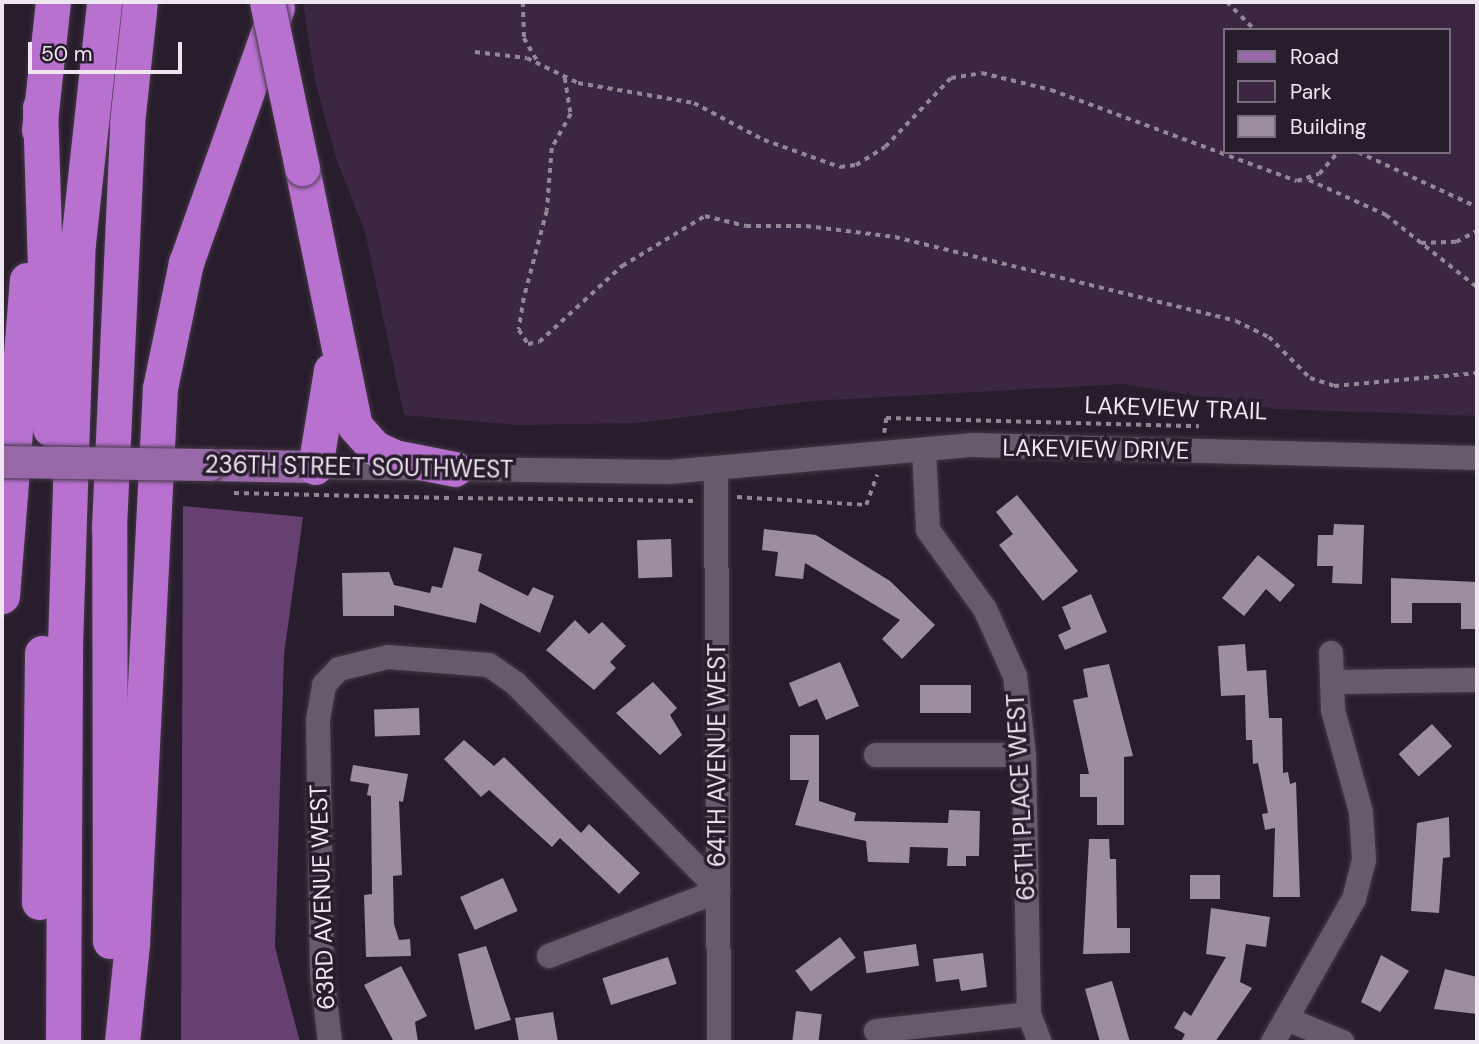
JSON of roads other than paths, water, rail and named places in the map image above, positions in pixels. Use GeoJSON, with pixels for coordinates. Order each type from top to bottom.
{"type":"FeatureCollection","features":[{"type":"Feature","properties":{"kind":"highway"},"geometry":{"type":"LineString","coordinates":[[2,596],[40,107],[53,2]]}},
{"type":"Feature","properties":{"kind":"highway"},"geometry":{"type":"LineString","coordinates":[[62,1042],[65,646],[78,243],[104,2]]}},
{"type":"Feature","properties":{"kind":"highway"},"geometry":{"type":"LineString","coordinates":[[111,1042],[109,527],[127,122],[140,2]]}},
{"type":"Feature","properties":{"kind":"highway"},"geometry":{"type":"LineString","coordinates":[[267,2],[323,255],[334,343],[346,405],[363,437],[394,457],[455,469]]}},
{"type":"Feature","properties":{"kind":"highway"},"geometry":{"type":"LineString","coordinates":[[122,1042],[132,944],[160,388],[186,263],[279,2]]}},
{"type":"Feature","properties":{"kind":"highway"},"geometry":{"type":"LineString","coordinates":[[40,107],[50,417],[39,736],[40,1042]]}},
{"type":"Feature","properties":{"kind":"highway"},"geometry":{"type":"LineString","coordinates":[[315,467],[334,343]]}},
{"type":"Feature","properties":{"kind":"main road","name":"236TH STREET SOUTHWEST"},"geometry":{"type":"LineString","coordinates":[[2,462],[315,467]]}},
{"type":"Feature","properties":{"kind":"street","name":"LAKEVIEW DRIVE"},"geometry":{"type":"LineString","coordinates":[[716,469],[973,445],[1477,458]]}},
{"type":"Feature","properties":{"kind":"street","name":"65TH PLACE WEST"},"geometry":{"type":"LineString","coordinates":[[924,450],[928,530],[985,609],[1015,676],[1024,755],[1029,1014],[1040,1042]]}},
{"type":"Feature","properties":{"kind":"street","name":"236TH STREET SOUTHWEST"},"geometry":{"type":"LineString","coordinates":[[315,467],[716,469]]}},
{"type":"Feature","properties":{"kind":"street","name":"64TH AVENUE WEST"},"geometry":{"type":"LineString","coordinates":[[716,469],[719,1042]]}},
{"type":"Feature","properties":{"kind":"street"},"geometry":{"type":"LineString","coordinates":[[1273,1042],[1354,899],[1364,860],[1361,813],[1338,738],[1332,653]]}},
{"type":"Feature","properties":{"kind":"street","name":"63RD AVENUE WEST"},"geometry":{"type":"LineString","coordinates":[[330,1042],[322,974],[318,701],[324,685],[339,669],[388,657],[489,665],[579,745],[718,890]]}},
{"type":"Feature","properties":{"kind":"street"},"geometry":{"type":"LineString","coordinates":[[1332,682],[1477,680]]}},
{"type":"Feature","properties":{"kind":"street"},"geometry":{"type":"LineString","coordinates":[[876,755],[1024,755]]}},
{"type":"Feature","properties":{"kind":"street"},"geometry":{"type":"LineString","coordinates":[[549,956],[718,890]]}},
{"type":"Feature","properties":{"kind":"street"},"geometry":{"type":"LineString","coordinates":[[876,1031],[1029,1014]]}},
{"type":"Feature","properties":{"kind":"street"},"geometry":{"type":"LineString","coordinates":[[1287,1019],[1342,1042]]}}]}
